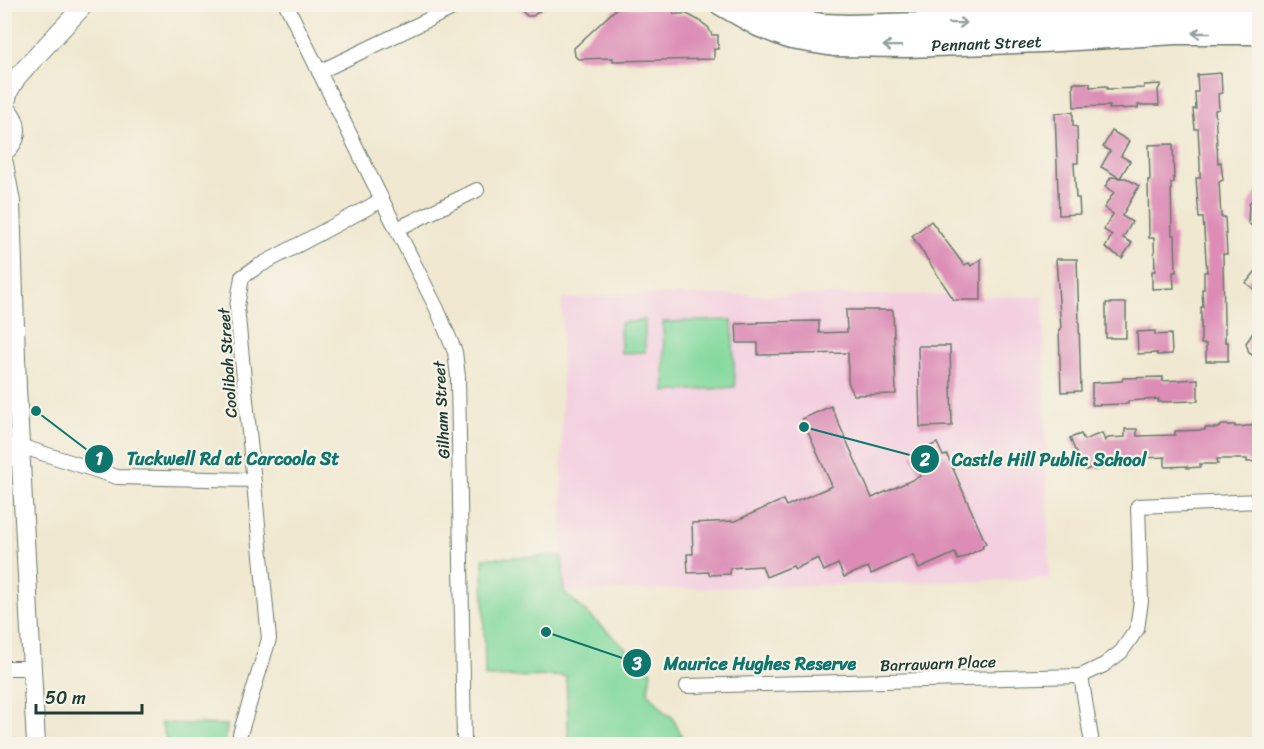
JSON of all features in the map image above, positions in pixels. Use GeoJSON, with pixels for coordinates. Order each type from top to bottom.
{"type":"FeatureCollection","features":[{"type":"Feature","properties":{"kind":"main road","name":"Pennant Street"},"geometry":{"type":"LineString","coordinates":[[721,4],[758,25],[791,38],[834,45],[906,46],[1176,33],[1260,33]]}},
{"type":"Feature","properties":{"kind":"main road","name":"Pennant Street"},"geometry":{"type":"LineString","coordinates":[[756,4],[790,19],[822,25],[849,26],[1260,12]]}},
{"type":"Feature","properties":{"kind":"street"},"geometry":{"type":"LineString","coordinates":[[4,152],[10,148],[16,131],[15,122],[5,106],[9,91],[17,77],[85,4]]}},
{"type":"Feature","properties":{"kind":"street","name":"Gilham Street"},"geometry":{"type":"LineString","coordinates":[[286,4],[442,320],[455,352],[458,376],[464,744]]}},
{"type":"Feature","properties":{"kind":"street"},"geometry":{"type":"LineString","coordinates":[[319,72],[461,4]]}},
{"type":"Feature","properties":{"kind":"street"},"geometry":{"type":"LineString","coordinates":[[4,164],[11,202],[11,388],[20,446],[36,744]]}},
{"type":"Feature","properties":{"kind":"street"},"geometry":{"type":"LineString","coordinates":[[397,229],[477,190]]}},
{"type":"Feature","properties":{"kind":"street","name":"Coolibah Street"},"geometry":{"type":"LineString","coordinates":[[240,744],[240,734],[269,639],[237,307],[242,277],[382,201]]}},
{"type":"Feature","properties":{"kind":"street"},"geometry":{"type":"LineString","coordinates":[[20,446],[117,477],[254,480]]}},
{"type":"Feature","properties":{"kind":"street"},"geometry":{"type":"LineString","coordinates":[[1092,744],[1081,676],[1104,665],[1121,652],[1137,629],[1141,601],[1138,506],[1260,501]]}},
{"type":"Feature","properties":{"kind":"street"},"geometry":{"type":"LineString","coordinates":[[4,668],[32,668]]}},
{"type":"Feature","properties":{"kind":"street","name":"Barrawarn Place"},"geometry":{"type":"LineString","coordinates":[[687,686],[1081,676]]}},
{"type":"Feature","properties":{"kind":"shaded area"},"geometry":{"type":"Polygon","coordinates":[[[785,4],[1065,5],[843,10],[785,4]]]}},
{"type":"Feature","properties":{"kind":"shaded area"},"geometry":{"type":"Polygon","coordinates":[[[621,295],[1043,297],[1049,579],[564,592],[562,299],[621,295]]]}},
{"type":"Feature","properties":{"kind":"green space"},"geometry":{"type":"Polygon","coordinates":[[[645,320],[645,352],[621,353],[620,323],[645,320]]]}},
{"type":"Feature","properties":{"kind":"green space"},"geometry":{"type":"Polygon","coordinates":[[[732,320],[735,387],[665,392],[663,322],[732,320]]]}},
{"type":"Feature","properties":{"kind":"green space"},"geometry":{"type":"Polygon","coordinates":[[[562,556],[564,592],[651,671],[648,692],[665,713],[672,717],[686,744],[569,744],[566,676],[485,677],[483,558],[562,556]]]}},
{"type":"Feature","properties":{"kind":"green space"},"geometry":{"type":"Polygon","coordinates":[[[161,723],[227,725],[225,744],[168,744],[161,723]]]}},
{"type":"Feature","properties":{"kind":"building"},"geometry":{"type":"Polygon","coordinates":[[[515,4],[548,4],[533,16],[527,16],[515,4]]]}},
{"type":"Feature","properties":{"kind":"building"},"geometry":{"type":"Polygon","coordinates":[[[672,5],[674,14],[687,14],[708,27],[712,35],[718,35],[718,49],[714,49],[714,59],[613,61],[613,58],[578,59],[575,56],[574,48],[617,8],[672,5]]]}},
{"type":"Feature","properties":{"kind":"building"},"geometry":{"type":"Polygon","coordinates":[[[1221,73],[1222,93],[1218,94],[1219,109],[1215,110],[1218,163],[1221,162],[1223,180],[1219,182],[1221,217],[1225,217],[1227,254],[1223,254],[1224,324],[1225,342],[1228,342],[1228,361],[1206,361],[1206,344],[1201,344],[1201,307],[1203,307],[1204,272],[1207,272],[1203,218],[1199,218],[1196,178],[1200,178],[1200,164],[1198,129],[1195,129],[1193,109],[1196,109],[1195,92],[1198,92],[1197,75],[1221,73]]]}},
{"type":"Feature","properties":{"kind":"building"},"geometry":{"type":"Polygon","coordinates":[[[1073,83],[1090,83],[1090,87],[1107,86],[1107,89],[1144,88],[1144,85],[1161,84],[1158,90],[1159,105],[1109,109],[1110,106],[1074,107],[1073,83]]]}},
{"type":"Feature","properties":{"kind":"building"},"geometry":{"type":"Polygon","coordinates":[[[1073,112],[1073,126],[1077,127],[1078,163],[1074,163],[1076,198],[1079,198],[1080,214],[1059,215],[1055,113],[1073,112]]]}},
{"type":"Feature","properties":{"kind":"building"},"geometry":{"type":"Polygon","coordinates":[[[1112,131],[1129,141],[1121,156],[1130,161],[1120,178],[1101,167],[1110,151],[1103,147],[1112,131]]]}},
{"type":"Feature","properties":{"kind":"building"},"geometry":{"type":"Polygon","coordinates":[[[1173,144],[1174,183],[1171,183],[1172,235],[1175,235],[1174,288],[1152,289],[1152,271],[1155,271],[1154,238],[1149,238],[1149,145],[1173,144]]]}},
{"type":"Feature","properties":{"kind":"building"},"geometry":{"type":"Polygon","coordinates":[[[1111,177],[1126,178],[1139,186],[1122,216],[1132,222],[1123,238],[1132,243],[1122,258],[1105,248],[1112,235],[1104,230],[1113,214],[1104,208],[1114,192],[1105,187],[1111,177]]]}},
{"type":"Feature","properties":{"kind":"building"},"geometry":{"type":"Polygon","coordinates":[[[1260,186],[1260,232],[1248,223],[1249,204],[1260,186]]]}},
{"type":"Feature","properties":{"kind":"building"},"geometry":{"type":"Polygon","coordinates":[[[931,221],[964,265],[969,263],[971,266],[981,259],[981,300],[954,300],[912,236],[931,221]]]}},
{"type":"Feature","properties":{"kind":"building"},"geometry":{"type":"Polygon","coordinates":[[[1056,259],[1077,259],[1081,391],[1061,392],[1059,330],[1061,329],[1056,259]]]}},
{"type":"Feature","properties":{"kind":"building"},"geometry":{"type":"Polygon","coordinates":[[[1260,266],[1260,294],[1246,283],[1260,266]]]}},
{"type":"Feature","properties":{"kind":"building"},"geometry":{"type":"Polygon","coordinates":[[[1106,303],[1126,303],[1126,338],[1106,338],[1106,303]]]}},
{"type":"Feature","properties":{"kind":"building"},"geometry":{"type":"Polygon","coordinates":[[[846,310],[893,310],[896,394],[854,395],[848,382],[848,353],[758,355],[758,343],[737,343],[736,324],[819,321],[819,333],[847,332],[846,310]]]}},
{"type":"Feature","properties":{"kind":"building"},"geometry":{"type":"Polygon","coordinates":[[[1260,323],[1260,360],[1249,353],[1246,343],[1260,323]]]}},
{"type":"Feature","properties":{"kind":"building"},"geometry":{"type":"Polygon","coordinates":[[[1155,331],[1155,335],[1171,334],[1172,354],[1138,354],[1137,332],[1155,331]]]}},
{"type":"Feature","properties":{"kind":"building"},"geometry":{"type":"Polygon","coordinates":[[[918,346],[950,346],[952,426],[920,427],[918,346]]]}},
{"type":"Feature","properties":{"kind":"building"},"geometry":{"type":"Polygon","coordinates":[[[1163,377],[1163,381],[1198,379],[1198,401],[1158,402],[1159,399],[1128,401],[1128,404],[1092,405],[1092,383],[1122,381],[1123,378],[1163,377]]]}},
{"type":"Feature","properties":{"kind":"building"},"geometry":{"type":"Polygon","coordinates":[[[831,406],[872,498],[921,476],[911,455],[937,443],[943,456],[947,455],[986,544],[982,546],[983,548],[958,560],[955,553],[919,569],[913,555],[871,574],[868,567],[844,577],[838,564],[824,571],[818,558],[795,569],[793,566],[766,577],[762,566],[730,568],[730,574],[688,573],[687,554],[693,554],[692,523],[735,521],[783,500],[786,506],[832,486],[802,419],[831,406]]]}},
{"type":"Feature","properties":{"kind":"building"},"geometry":{"type":"Polygon","coordinates":[[[1222,425],[1235,425],[1235,427],[1260,425],[1260,461],[1217,459],[1218,464],[1200,464],[1200,467],[1187,468],[1187,466],[1165,467],[1165,457],[1142,458],[1142,461],[1118,462],[1094,470],[1093,467],[1086,470],[1084,464],[1081,465],[1070,438],[1081,434],[1084,440],[1102,433],[1105,441],[1108,438],[1125,437],[1125,429],[1137,429],[1137,436],[1175,435],[1175,431],[1205,430],[1205,428],[1218,428],[1222,425]]]}},
{"type":"Feature","properties":{"kind":"place","name":"Tuckwell Rd at Carcoola St"},"geometry":{"type":"Point","coordinates":[36,411]}},
{"type":"Feature","properties":{"kind":"place","name":"Castle Hill Public School"},"geometry":{"type":"Point","coordinates":[804,427]}},
{"type":"Feature","properties":{"kind":"place","name":"Maurice Hughes Reserve"},"geometry":{"type":"Point","coordinates":[546,632]}}]}
